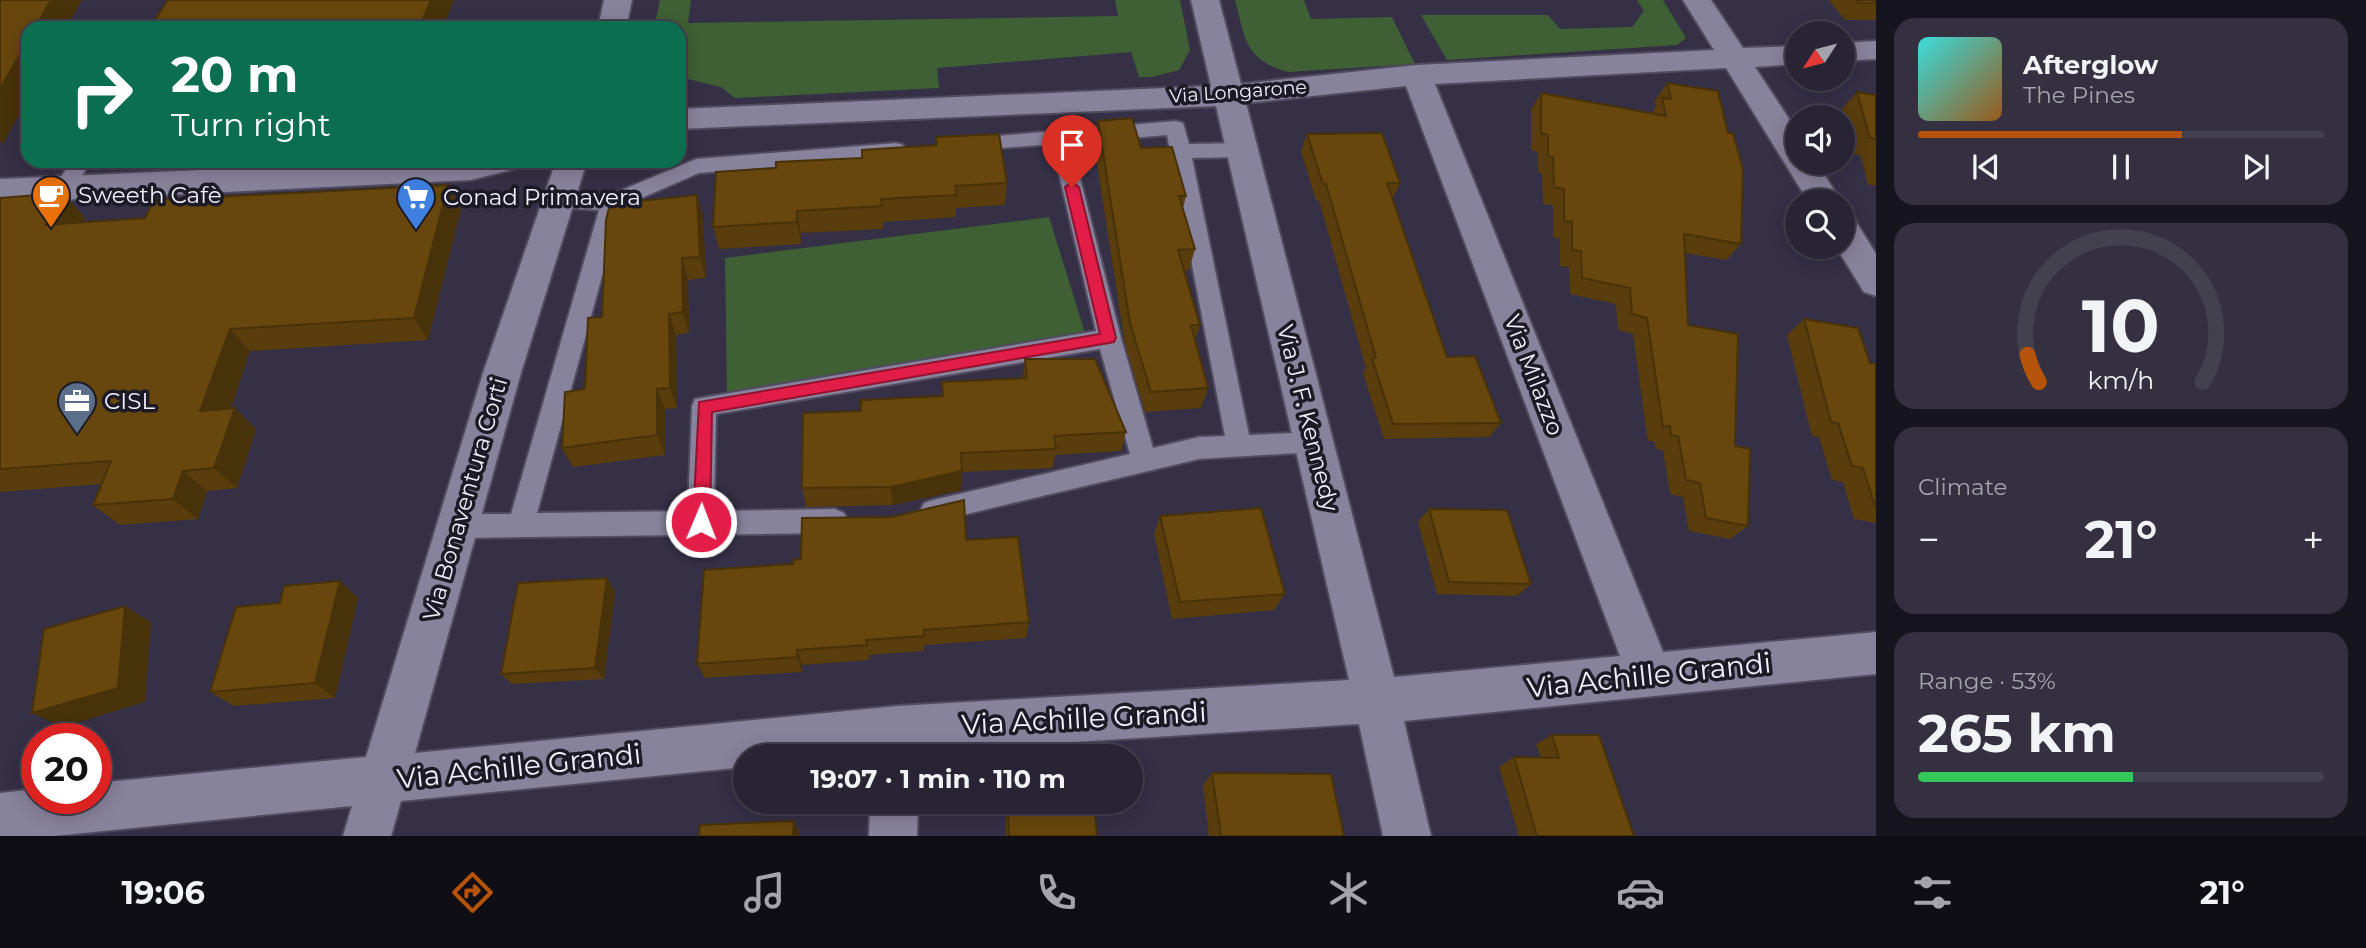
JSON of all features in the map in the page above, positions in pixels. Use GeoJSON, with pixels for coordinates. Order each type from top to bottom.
{"type":"FeatureCollection","features":[{"type":"Feature","properties":{"kind":"street"},"geometry":{"type":"LineString","coordinates":[[614,21],[618,0]]}},
{"type":"Feature","properties":{"kind":"street","name":"Via J. F. Kennedy"},"geometry":{"type":"LineString","coordinates":[[1205,0],[1377,702],[1407,836]]}},
{"type":"Feature","properties":{"kind":"street"},"geometry":{"type":"LineString","coordinates":[[1697,0],[1785,137]]}},
{"type":"Feature","properties":{"kind":"street"},"geometry":{"type":"LineString","coordinates":[[1855,51],[1876,50]]}},
{"type":"Feature","properties":{"kind":"street","name":"Via Longarone"},"geometry":{"type":"LineString","coordinates":[[686,119],[1228,94],[1417,75],[1785,56]]}},
{"type":"Feature","properties":{"kind":"street","name":"Via Milazzo"},"geometry":{"type":"LineString","coordinates":[[1417,75],[1650,675]]}},
{"type":"Feature","properties":{"kind":"street"},"geometry":{"type":"LineString","coordinates":[[0,191],[475,168]]}},
{"type":"Feature","properties":{"kind":"street","name":"Via Bonaventura Corti"},"geometry":{"type":"LineString","coordinates":[[367,836],[502,373],[572,168]]}},
{"type":"Feature","properties":{"kind":"street"},"geometry":{"type":"LineString","coordinates":[[1855,249],[1876,283]]}},
{"type":"Feature","properties":{"kind":"street","name":"Via Achille Grandi"},"geometry":{"type":"LineString","coordinates":[[0,817],[384,779],[896,742],[1377,702],[1876,653]]}},
{"type":"Feature","properties":{"kind":"street"},"geometry":{"type":"LineString","coordinates":[[893,836],[894,814]]}},
{"type":"Feature","properties":{"kind":"lane"},"geometry":{"type":"LineString","coordinates":[[952,145],[1176,128],[1239,446]]}},
{"type":"Feature","properties":{"kind":"lane"},"geometry":{"type":"LineString","coordinates":[[1059,137],[1109,338],[1145,463]]}},
{"type":"Feature","properties":{"kind":"lane"},"geometry":{"type":"LineString","coordinates":[[558,202],[612,203],[696,166],[911,149]]}},
{"type":"Feature","properties":{"kind":"lane"},"geometry":{"type":"LineString","coordinates":[[1181,151],[1242,150]]}},
{"type":"Feature","properties":{"kind":"lane"},"geometry":{"type":"LineString","coordinates":[[64,189],[77,168]]}},
{"type":"Feature","properties":{"kind":"lane"},"geometry":{"type":"LineString","coordinates":[[521,524],[612,203]]}},
{"type":"Feature","properties":{"kind":"lane"},"geometry":{"type":"LineString","coordinates":[[701,522],[704,406],[1109,338]]}},
{"type":"Feature","properties":{"kind":"lane"},"geometry":{"type":"LineString","coordinates":[[906,517],[1145,463],[1199,448],[1314,442]]}},
{"type":"Feature","properties":{"kind":"lane"},"geometry":{"type":"LineString","coordinates":[[458,526],[866,520]]}},
{"type":"Feature","properties":{"kind":"green space"},"geometry":{"type":"Polygon","coordinates":[[[660,0],[691,0],[688,23],[1118,16],[1115,0],[1180,0],[1190,50],[1179,70],[1152,77],[1139,77],[1131,52],[937,68],[939,88],[735,98],[721,87],[686,79],[686,21],[656,21],[660,0]]]}},
{"type":"Feature","properties":{"kind":"green space"},"geometry":{"type":"Polygon","coordinates":[[[1235,0],[1304,0],[1311,19],[1392,17],[1415,64],[1288,72],[1263,61],[1249,46],[1235,0]]]}},
{"type":"Feature","properties":{"kind":"green space"},"geometry":{"type":"Polygon","coordinates":[[[1637,0],[1663,0],[1686,38],[1677,45],[1447,60],[1421,15],[1548,15],[1560,29],[1632,27],[1644,11],[1637,0]]]}},
{"type":"Feature","properties":{"kind":"green space"},"geometry":{"type":"Polygon","coordinates":[[[1049,217],[1086,336],[727,394],[725,258],[1049,217]]]}},
{"type":"Feature","properties":{"kind":"building"},"geometry":{"type":"Polygon","coordinates":[[[0,0],[51,0],[39,21],[21,21],[21,52],[0,89],[0,0]]]}},
{"type":"Feature","properties":{"kind":"building"},"geometry":{"type":"Polygon","coordinates":[[[168,0],[431,0],[422,21],[154,21],[168,0]]]}},
{"type":"Feature","properties":{"kind":"building"},"geometry":{"type":"Polygon","coordinates":[[[1857,0],[1876,0],[1876,3],[1859,3],[1857,0]]]}},
{"type":"Feature","properties":{"kind":"building"},"geometry":{"type":"Polygon","coordinates":[[[1667,83],[1718,91],[1728,133],[1733,133],[1743,170],[1741,244],[1684,234],[1688,325],[1738,334],[1735,446],[1750,449],[1748,526],[1706,518],[1700,483],[1686,480],[1678,436],[1671,435],[1670,426],[1663,427],[1647,318],[1632,314],[1630,288],[1582,278],[1581,251],[1572,250],[1572,222],[1564,221],[1564,189],[1554,187],[1553,157],[1548,156],[1548,135],[1541,133],[1541,93],[1666,116],[1662,98],[1671,99],[1667,83]]]}},
{"type":"Feature","properties":{"kind":"building"},"geometry":{"type":"Polygon","coordinates":[[[1857,92],[1876,95],[1876,139],[1870,138],[1857,92]]]}},
{"type":"Feature","properties":{"kind":"building"},"geometry":{"type":"Polygon","coordinates":[[[1132,118],[1141,148],[1172,147],[1186,196],[1179,196],[1195,249],[1178,250],[1200,325],[1191,325],[1208,388],[1151,392],[1130,323],[1098,121],[1132,118]]]}},
{"type":"Feature","properties":{"kind":"building"},"geometry":{"type":"Polygon","coordinates":[[[1382,133],[1400,183],[1387,183],[1447,357],[1475,356],[1501,423],[1393,424],[1372,358],[1376,358],[1326,184],[1323,184],[1307,134],[1382,133]]]}},
{"type":"Feature","properties":{"kind":"building"},"geometry":{"type":"Polygon","coordinates":[[[999,134],[1007,183],[955,186],[957,195],[881,199],[882,206],[797,211],[797,222],[713,227],[716,172],[776,168],[776,162],[862,158],[862,150],[937,145],[936,137],[999,134]]]}},
{"type":"Feature","properties":{"kind":"building"},"geometry":{"type":"Polygon","coordinates":[[[448,185],[414,318],[230,329],[200,411],[235,408],[214,468],[183,471],[173,499],[93,505],[111,461],[0,469],[0,198],[63,193],[46,225],[145,218],[154,200],[448,185]]]}},
{"type":"Feature","properties":{"kind":"building"},"geometry":{"type":"Polygon","coordinates":[[[697,195],[700,257],[682,258],[683,312],[669,314],[670,388],[657,389],[657,435],[562,448],[565,392],[585,389],[588,318],[602,317],[606,220],[610,204],[697,195]]]}},
{"type":"Feature","properties":{"kind":"building"},"geometry":{"type":"Polygon","coordinates":[[[1804,319],[1858,328],[1870,363],[1876,364],[1876,506],[1863,468],[1852,466],[1838,423],[1831,422],[1804,319]]]}},
{"type":"Feature","properties":{"kind":"building"},"geometry":{"type":"Polygon","coordinates":[[[1025,359],[1095,359],[1126,432],[1054,436],[1056,449],[961,453],[962,471],[891,487],[802,488],[803,413],[861,411],[861,400],[943,396],[942,382],[1027,378],[1025,359]]]}},
{"type":"Feature","properties":{"kind":"building"},"geometry":{"type":"Polygon","coordinates":[[[964,500],[966,540],[1018,537],[1029,622],[924,630],[924,636],[866,640],[867,645],[797,650],[797,657],[697,664],[704,570],[793,564],[793,560],[801,559],[802,518],[892,517],[964,500]]]}},
{"type":"Feature","properties":{"kind":"building"},"geometry":{"type":"Polygon","coordinates":[[[1261,508],[1285,594],[1180,602],[1160,516],[1261,508]]]}},
{"type":"Feature","properties":{"kind":"building"},"geometry":{"type":"Polygon","coordinates":[[[1429,509],[1507,510],[1531,584],[1449,582],[1429,509]]]}},
{"type":"Feature","properties":{"kind":"building"},"geometry":{"type":"Polygon","coordinates":[[[607,578],[595,668],[501,674],[518,583],[607,578]]]}},
{"type":"Feature","properties":{"kind":"building"},"geometry":{"type":"Polygon","coordinates":[[[340,581],[315,683],[210,692],[236,607],[280,603],[284,586],[340,581]]]}},
{"type":"Feature","properties":{"kind":"building"},"geometry":{"type":"Polygon","coordinates":[[[125,606],[118,688],[32,713],[44,629],[125,606]]]}},
{"type":"Feature","properties":{"kind":"building"},"geometry":{"type":"Polygon","coordinates":[[[1552,735],[1599,735],[1634,836],[1537,836],[1514,757],[1559,758],[1552,735]]]}},
{"type":"Feature","properties":{"kind":"building"},"geometry":{"type":"Polygon","coordinates":[[[1212,773],[1331,774],[1344,836],[1221,836],[1212,773]]]}},
{"type":"Feature","properties":{"kind":"building"},"geometry":{"type":"Polygon","coordinates":[[[1008,814],[1095,814],[1097,836],[1009,836],[1008,814]]]}},
{"type":"Feature","properties":{"kind":"building"},"geometry":{"type":"Polygon","coordinates":[[[794,821],[793,836],[699,836],[700,825],[794,821]]]}},
{"type":"Feature","properties":{"kind":"place","name":"Sweeth Cafè"},"geometry":{"type":"Point","coordinates":[51,229]}},
{"type":"Feature","properties":{"kind":"place","name":"Conad Primavera"},"geometry":{"type":"Point","coordinates":[416,231]}},
{"type":"Feature","properties":{"kind":"place","name":"CISL"},"geometry":{"type":"Point","coordinates":[77,435]}},
{"type":"Feature","properties":{"kind":"route"},"geometry":{"type":"LineString","coordinates":[[701,522],[704,406],[1109,338],[1072,187]]}}]}
